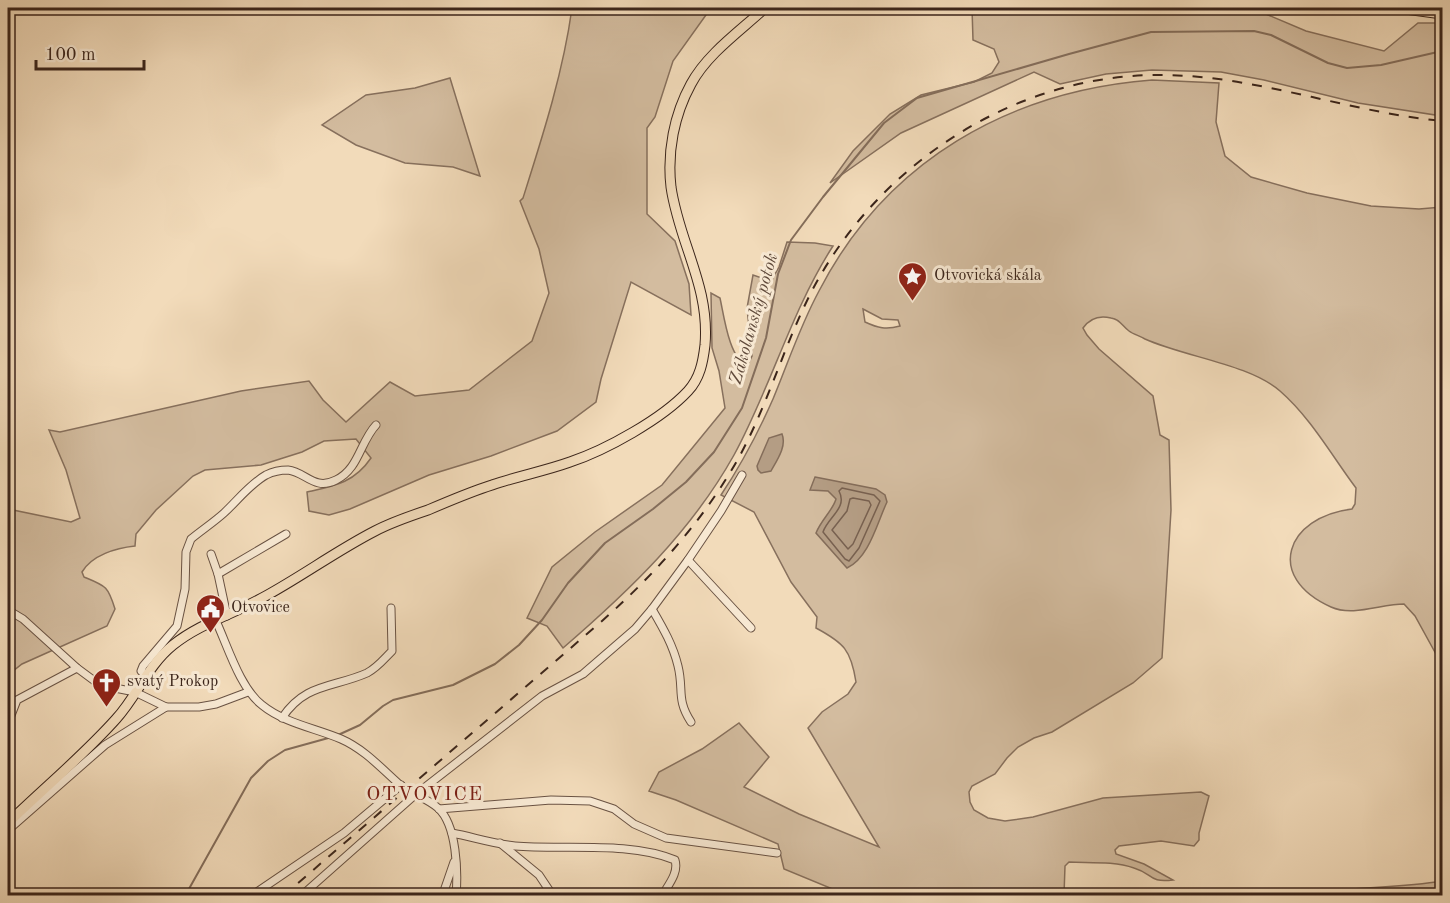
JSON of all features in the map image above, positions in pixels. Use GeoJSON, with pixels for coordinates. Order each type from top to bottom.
{"type":"FeatureCollection","features":[{"type":"Feature","properties":{"kind":"main road"},"geometry":{"type":"LineString","coordinates":[[8,823],[119,716],[145,675],[158,659],[179,640],[303,576],[341,548],[380,528],[492,485],[573,461],[613,443],[657,418],[688,391],[698,377],[704,358],[705,311],[698,278],[672,189],[670,152],[674,127],[686,92],[699,71],[765,8]]}},
{"type":"Feature","properties":{"kind":"main road"},"geometry":{"type":"LineString","coordinates":[[1398,8],[1443,14]]}},
{"type":"Feature","properties":{"kind":"street"},"geometry":{"type":"LineString","coordinates":[[145,675],[141,671],[143,666],[177,626],[185,589],[186,552],[191,539],[255,484],[272,473],[281,470],[294,471],[319,483],[336,481],[357,459],[366,439],[376,425]]}},
{"type":"Feature","properties":{"kind":"street"},"geometry":{"type":"LineString","coordinates":[[301,896],[415,795],[542,696],[583,674],[635,629],[688,560],[742,475]]}},
{"type":"Feature","properties":{"kind":"street"},"geometry":{"type":"LineString","coordinates":[[218,574],[286,534]]}},
{"type":"Feature","properties":{"kind":"street"},"geometry":{"type":"LineString","coordinates":[[211,554],[227,616]]}},
{"type":"Feature","properties":{"kind":"street"},"geometry":{"type":"LineString","coordinates":[[688,560],[751,628]]}},
{"type":"Feature","properties":{"kind":"street"},"geometry":{"type":"LineString","coordinates":[[282,717],[291,704],[301,696],[368,672],[392,651],[392,608]]}},
{"type":"Feature","properties":{"kind":"street"},"geometry":{"type":"LineString","coordinates":[[652,609],[672,644],[679,669],[682,707],[691,722]]}},
{"type":"Feature","properties":{"kind":"street"},"geometry":{"type":"LineString","coordinates":[[8,610],[23,619],[77,668],[100,685],[135,692],[166,707],[199,707],[216,704],[248,692]]}},
{"type":"Feature","properties":{"kind":"street"},"geometry":{"type":"LineString","coordinates":[[216,621],[248,692],[261,705],[282,717],[340,739],[364,753],[415,795],[439,808],[551,800],[590,801],[614,809],[634,824],[666,838],[777,853]]}},
{"type":"Feature","properties":{"kind":"street"},"geometry":{"type":"LineString","coordinates":[[8,723],[17,700],[77,668]]}},
{"type":"Feature","properties":{"kind":"street"},"geometry":{"type":"LineString","coordinates":[[8,830],[105,745],[166,707]]}},
{"type":"Feature","properties":{"kind":"street"},"geometry":{"type":"LineString","coordinates":[[251,896],[344,833],[401,785]]}},
{"type":"Feature","properties":{"kind":"street"},"geometry":{"type":"LineString","coordinates":[[439,808],[452,833],[458,876],[456,896]]}},
{"type":"Feature","properties":{"kind":"street"},"geometry":{"type":"LineString","coordinates":[[452,833],[514,846],[596,847],[661,854],[675,860],[677,866],[662,896]]}},
{"type":"Feature","properties":{"kind":"street"},"geometry":{"type":"LineString","coordinates":[[500,843],[539,875],[553,896]]}},
{"type":"Feature","properties":{"kind":"street"},"geometry":{"type":"LineString","coordinates":[[440,896],[444,891],[455,858]]}},
{"type":"Feature","properties":{"kind":"street"},"geometry":{"type":"LineString","coordinates":[[730,896],[749,896]]}},
{"type":"Feature","properties":{"kind":"shaded area"},"geometry":{"type":"Polygon","coordinates":[[[572,8],[711,8],[673,61],[655,117],[647,128],[647,214],[675,241],[689,284],[691,315],[631,282],[596,402],[557,431],[491,456],[429,475],[350,509],[329,515],[309,511],[307,492],[343,482],[358,473],[371,458],[356,439],[324,441],[302,452],[261,465],[205,470],[193,476],[156,510],[136,534],[135,546],[105,553],[92,561],[82,572],[84,577],[108,591],[115,609],[107,626],[22,664],[8,675],[8,509],[71,522],[80,518],[66,470],[49,430],[60,432],[241,391],[309,381],[323,400],[346,422],[390,382],[415,396],[469,390],[532,341],[549,293],[539,249],[520,201],[523,198],[552,104],[572,8]]]}},
{"type":"Feature","properties":{"kind":"shaded area"},"geometry":{"type":"Polygon","coordinates":[[[972,8],[1260,8],[1261,12],[1306,31],[1384,51],[1418,23],[1442,23],[1442,116],[1358,103],[1221,72],[1152,70],[1106,74],[1060,84],[1034,72],[901,133],[830,183],[853,151],[890,114],[921,95],[974,82],[992,73],[999,62],[994,49],[973,40],[972,8]]]}},
{"type":"Feature","properties":{"kind":"shaded area"},"geometry":{"type":"Polygon","coordinates":[[[450,78],[480,176],[453,167],[405,163],[356,145],[322,125],[366,95],[415,88],[450,78]]]}},
{"type":"Feature","properties":{"kind":"shaded area"},"geometry":{"type":"Polygon","coordinates":[[[1152,80],[1219,83],[1216,122],[1225,156],[1251,177],[1307,193],[1371,206],[1419,209],[1442,207],[1442,665],[1415,616],[1404,604],[1340,610],[1310,595],[1297,580],[1291,565],[1292,550],[1299,536],[1311,523],[1329,514],[1352,509],[1355,504],[1356,488],[1311,425],[1280,391],[1267,382],[1234,367],[1145,339],[1114,319],[1095,318],[1083,328],[1087,335],[1099,349],[1153,396],[1160,435],[1169,440],[1171,510],[1162,658],[1133,683],[1052,732],[1018,747],[995,774],[972,786],[969,792],[970,802],[974,810],[988,818],[1005,821],[1033,817],[1103,798],[1201,792],[1209,796],[1199,840],[1194,846],[1161,841],[1119,846],[1115,850],[1116,854],[1144,864],[1173,880],[1155,879],[1140,870],[1118,864],[1069,862],[1065,866],[1064,895],[847,895],[784,869],[778,844],[676,800],[649,791],[659,772],[702,749],[739,723],[769,757],[744,787],[799,814],[879,847],[808,728],[822,712],[848,694],[856,682],[849,655],[840,643],[816,628],[817,617],[791,582],[754,512],[721,495],[761,424],[819,291],[847,245],[879,205],[916,170],[957,141],[1001,117],[1049,99],[1099,87],[1152,80]],[[863,309],[865,322],[882,328],[900,326],[898,320],[882,319],[863,309]]]}},
{"type":"Feature","properties":{"kind":"shaded area"},"geometry":{"type":"Polygon","coordinates":[[[787,242],[833,246],[805,297],[734,455],[698,510],[657,559],[612,605],[563,648],[547,626],[527,618],[552,567],[595,532],[662,485],[725,408],[719,371],[712,348],[711,293],[720,298],[732,346],[741,362],[747,366],[752,356],[747,308],[753,275],[771,281],[779,267],[787,242]]]}},
{"type":"Feature","properties":{"kind":"shaded area"},"geometry":{"type":"Polygon","coordinates":[[[1442,881],[1442,895],[1301,895],[1336,890],[1442,881]]]}},
{"type":"Feature","properties":{"kind":"water"},"geometry":{"type":"Polygon","coordinates":[[[782,434],[782,448],[776,462],[771,471],[761,473],[757,466],[769,438],[782,434]]]}},
{"type":"Feature","properties":{"kind":"water"},"geometry":{"type":"Polygon","coordinates":[[[815,477],[876,489],[885,495],[887,502],[872,539],[855,563],[847,568],[816,533],[836,499],[828,491],[810,490],[815,477]]]}},
{"type":"Feature","properties":{"kind":"waterway","name":"Zákolanský potok"},"geometry":{"type":"LineString","coordinates":[[338,735],[360,725],[393,700],[453,685],[495,664],[519,645],[542,620],[568,583],[605,543],[686,482],[714,452],[742,408],[766,338],[778,274],[791,240],[884,123],[917,98],[1151,32],[1254,31],[1271,35],[1328,63],[1347,68],[1381,65],[1442,51]]}},
{"type":"Feature","properties":{"kind":"waterway","name":"Zákolanský potok"},"geometry":{"type":"LineString","coordinates":[[185,896],[251,778],[268,761],[285,750],[332,737]]}},
{"type":"Feature","properties":{"kind":"railway"},"geometry":{"type":"LineString","coordinates":[[283,896],[602,621],[641,585],[677,546],[709,504],[738,459],[759,416],[804,306],[843,241],[877,200],[915,165],[958,134],[1004,109],[1053,91],[1104,79],[1156,75],[1229,80],[1371,110],[1442,121]]}},
{"type":"Feature","properties":{"kind":"place","name":"Otvovická skála"},"geometry":{"type":"Point","coordinates":[913,302]}},
{"type":"Feature","properties":{"kind":"place","name":"Otvovice"},"geometry":{"type":"Point","coordinates":[210,634]}},
{"type":"Feature","properties":{"kind":"place","name":"svatý Prokop"},"geometry":{"type":"Point","coordinates":[106,708]}},
{"type":"Feature","properties":{"kind":"district","name":"OTVOVICE"},"geometry":{"type":"Point","coordinates":[425,795]}}]}
